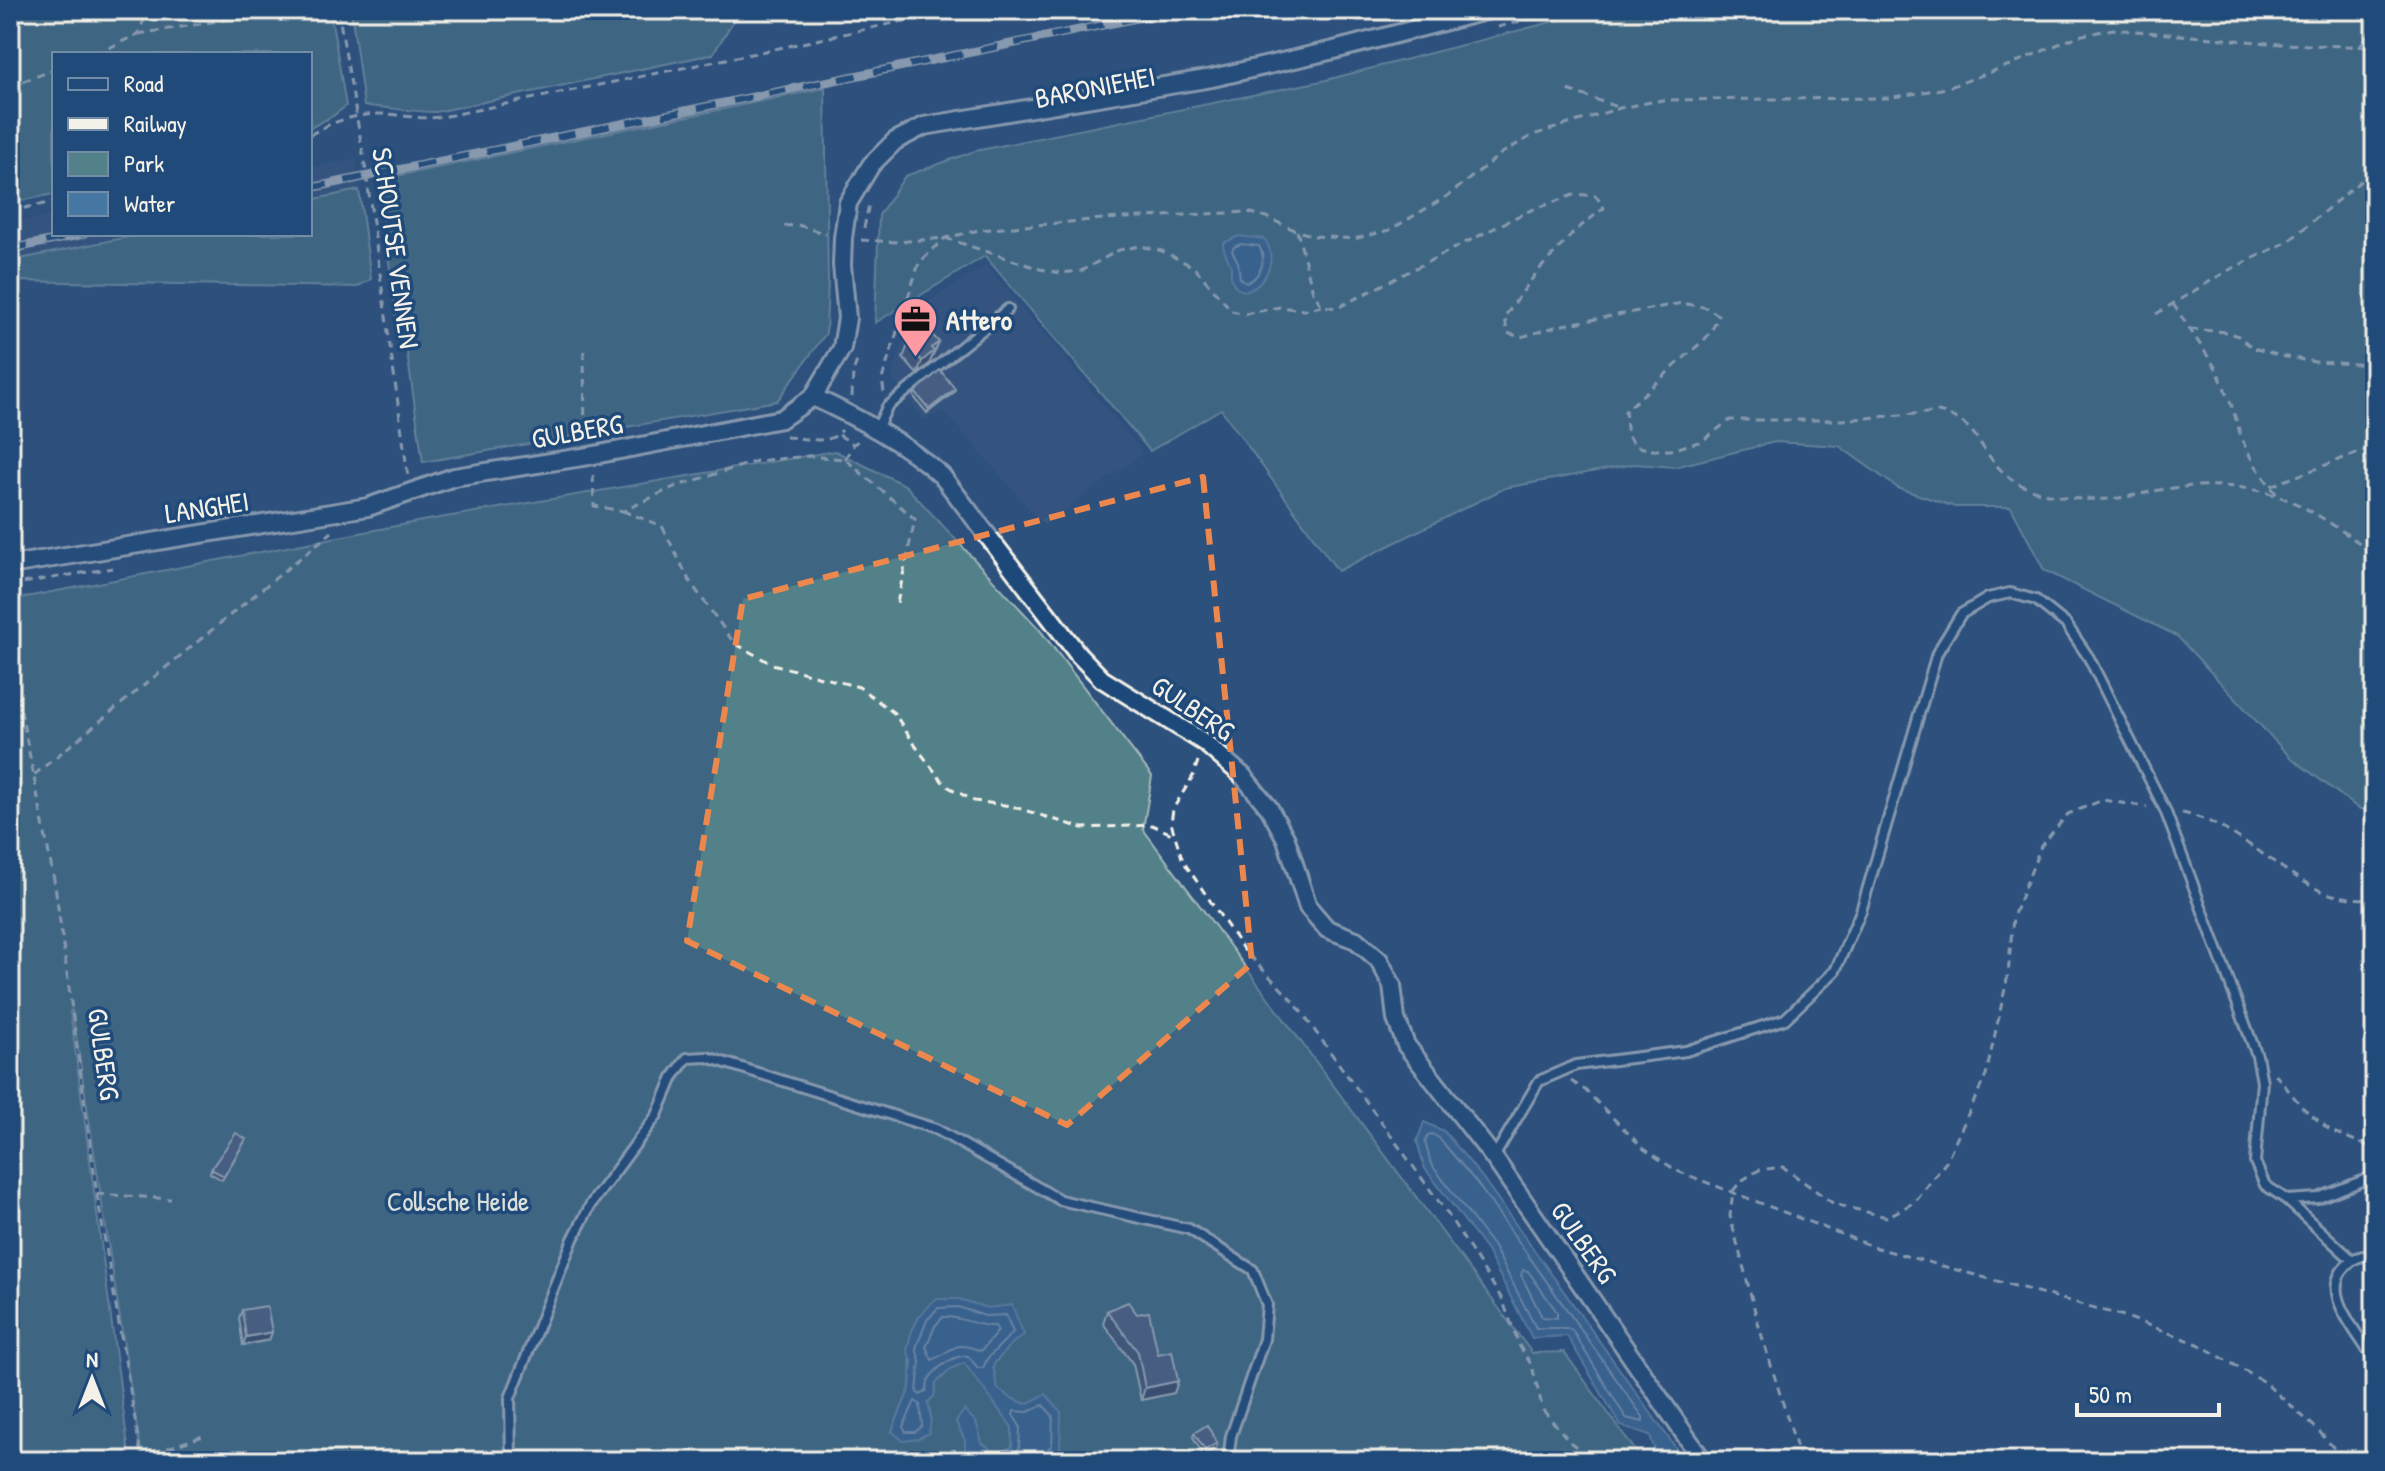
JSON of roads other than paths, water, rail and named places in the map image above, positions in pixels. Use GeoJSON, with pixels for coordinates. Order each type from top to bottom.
{"type":"FeatureCollection","features":[{"type":"Feature","properties":{"kind":"street","name":"BARONIEHEI"},"geometry":{"type":"LineString","coordinates":[[813,397],[842,348],[847,318],[842,265],[848,203],[871,165],[895,141],[924,126],[1212,78],[1489,10]]}},
{"type":"Feature","properties":{"kind":"street","name":"GULBERG"},"geometry":{"type":"LineString","coordinates":[[410,491],[454,477],[589,456],[781,419],[813,397],[851,415],[922,458],[942,476],[1078,654],[1102,679],[1205,743],[1243,776],[1269,808],[1286,839],[1308,907],[1327,929],[1356,940],[1379,960],[1392,985],[1396,1019],[1406,1045],[1494,1158],[1703,1461]]}},
{"type":"Feature","properties":{"kind":"street","name":"LANGHEI"},"geometry":{"type":"LineString","coordinates":[[10,565],[368,507],[410,491]]}},
{"type":"Feature","properties":{"kind":"lane"},"geometry":{"type":"LineString","coordinates":[[876,430],[887,407],[1008,309]]}},
{"type":"Feature","properties":{"kind":"lane"},"geometry":{"type":"LineString","coordinates":[[1494,1158],[1539,1081],[1576,1065],[1686,1051],[1785,1019],[1835,971],[1861,911],[1937,653],[1961,614],[1988,598],[2010,593],[2036,600],[2066,624],[2089,658],[2165,810],[2257,1056],[2262,1082],[2255,1162],[2265,1185],[2287,1200],[2352,1260]]}},
{"type":"Feature","properties":{"kind":"lane"},"geometry":{"type":"LineString","coordinates":[[511,1461],[510,1398],[573,1239],[591,1204],[657,1115],[673,1077],[687,1058],[707,1057],[936,1129],[1060,1200],[1189,1229],[1253,1270],[1267,1305],[1264,1339],[1231,1436],[1228,1461]]}},
{"type":"Feature","properties":{"kind":"lane"},"geometry":{"type":"LineString","coordinates":[[2287,1200],[2318,1198],[2375,1176]]}},
{"type":"Feature","properties":{"kind":"lane"},"geometry":{"type":"LineString","coordinates":[[2375,1256],[2366,1254],[2352,1260],[2340,1272],[2336,1285],[2337,1301],[2375,1363]]}},
{"type":"Feature","properties":{"kind":"water"},"geometry":{"type":"Polygon","coordinates":[[[1239,236],[1264,239],[1270,250],[1267,273],[1261,282],[1245,291],[1237,288],[1232,280],[1231,267],[1223,247],[1223,243],[1239,236]]]}},
{"type":"Feature","properties":{"kind":"water"},"geometry":{"type":"Polygon","coordinates":[[[1424,1122],[1444,1131],[1482,1177],[1685,1461],[1658,1461],[1650,1435],[1621,1426],[1567,1336],[1532,1338],[1487,1251],[1424,1167],[1417,1141],[1424,1122]]]}},
{"type":"Feature","properties":{"kind":"water"},"geometry":{"type":"Polygon","coordinates":[[[935,1299],[959,1299],[987,1308],[1012,1305],[1024,1335],[1011,1344],[993,1365],[997,1388],[1026,1404],[1046,1394],[1061,1412],[1060,1450],[1045,1461],[965,1461],[965,1440],[956,1422],[964,1410],[976,1422],[982,1443],[997,1454],[1012,1447],[1012,1427],[964,1363],[952,1368],[936,1383],[934,1396],[928,1402],[931,1418],[929,1433],[903,1441],[892,1431],[910,1388],[912,1361],[907,1350],[911,1333],[920,1315],[935,1299]]]}},
{"type":"Feature","properties":{"kind":"railway"},"geometry":{"type":"LineString","coordinates":[[312,188],[1176,10]]}},
{"type":"Feature","properties":{"kind":"railway"},"geometry":{"type":"LineString","coordinates":[[10,249],[74,236]]}},
{"type":"Feature","properties":{"kind":"place","name":"Attero"},"geometry":{"type":"Point","coordinates":[915,359]}},
{"type":"Feature","properties":{"kind":"park label","name":"Collsche Heide"},"geometry":{"type":"Point","coordinates":[458,1201]}}]}
